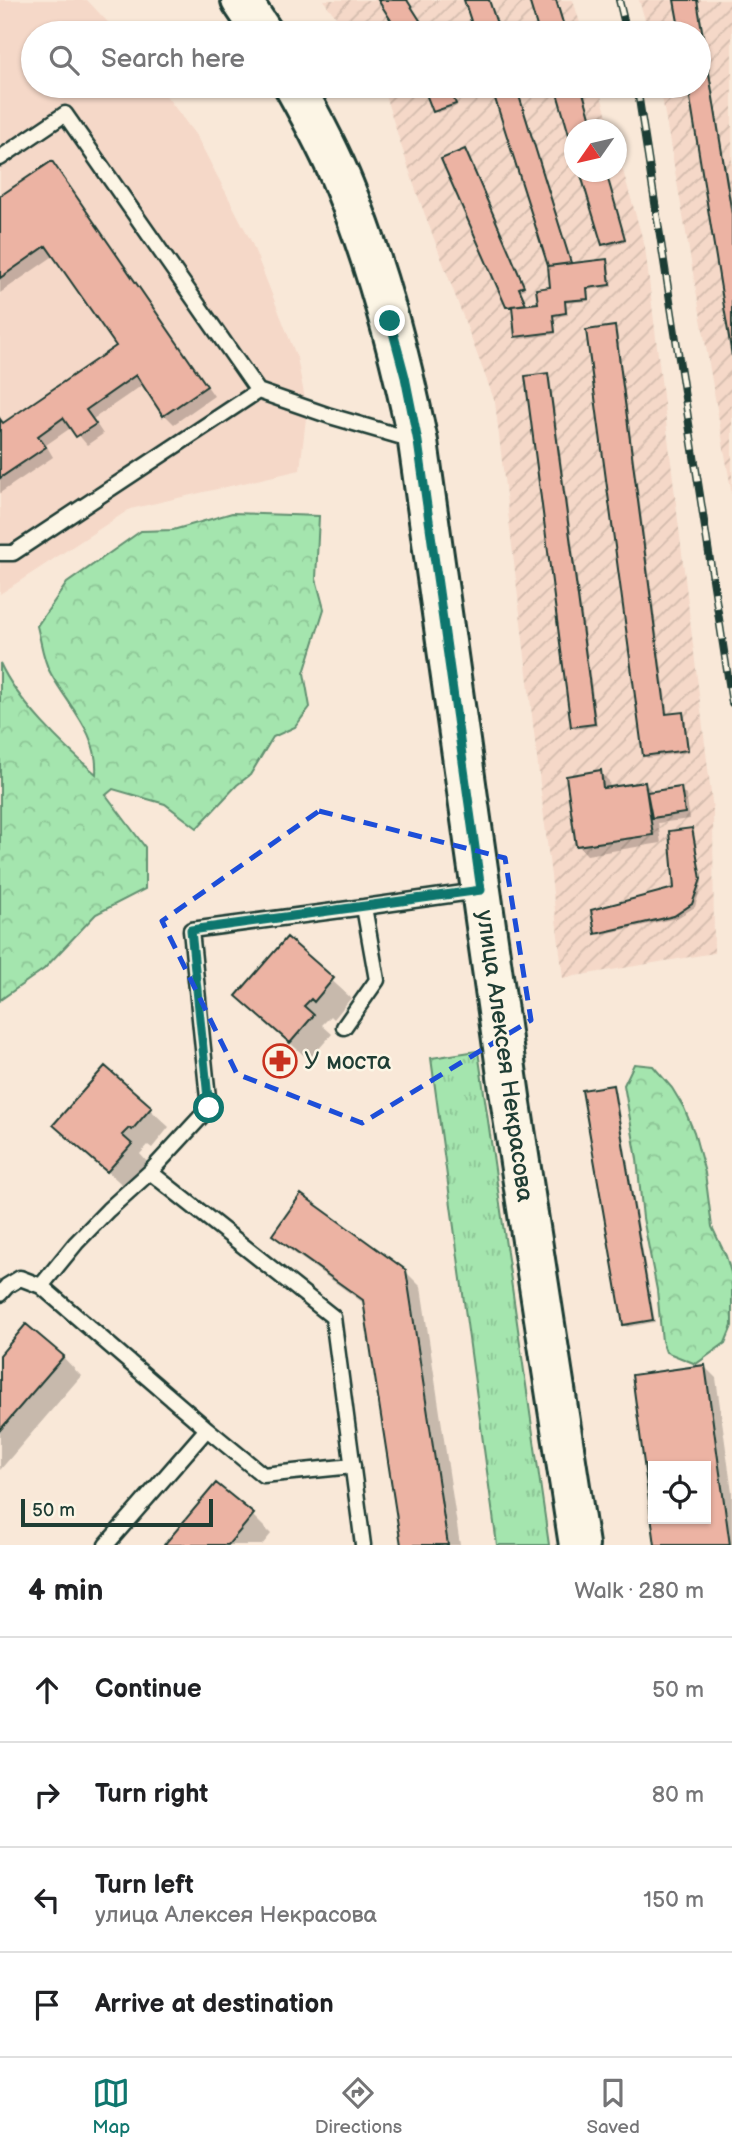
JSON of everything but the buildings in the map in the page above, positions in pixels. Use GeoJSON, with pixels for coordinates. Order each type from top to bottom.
{"type":"FeatureCollection","features":[{"type":"Feature","properties":{"kind":"street"},"geometry":{"type":"LineString","coordinates":[[241,0],[255,21]]}},
{"type":"Feature","properties":{"kind":"street","name":"улица Алексея Некрасова"},"geometry":{"type":"LineString","coordinates":[[301,98],[344,185],[358,224],[390,321],[418,442],[512,1104],[579,1545]]}},
{"type":"Feature","properties":{"kind":"lane"},"geometry":{"type":"LineString","coordinates":[[0,158],[65,114],[258,391],[418,442]]}},
{"type":"Feature","properties":{"kind":"lane"},"geometry":{"type":"LineString","coordinates":[[0,553],[13,553],[258,391]]}},
{"type":"Feature","properties":{"kind":"lane"},"geometry":{"type":"LineString","coordinates":[[41,1286],[84,1235],[150,1172],[209,1108],[191,930],[481,890]]}},
{"type":"Feature","properties":{"kind":"lane"},"geometry":{"type":"LineString","coordinates":[[344,1027],[377,980],[363,907]]}},
{"type":"Feature","properties":{"kind":"lane"},"geometry":{"type":"LineString","coordinates":[[150,1172],[333,1317],[363,1545]]}},
{"type":"Feature","properties":{"kind":"lane"},"geometry":{"type":"LineString","coordinates":[[0,1294],[20,1278],[41,1286],[263,1475],[353,1466]]}},
{"type":"Feature","properties":{"kind":"lane"},"geometry":{"type":"LineString","coordinates":[[106,1545],[207,1429]]}},
{"type":"Feature","properties":{"kind":"highlighted area"},"geometry":{"type":"Polygon","coordinates":[[[319,811],[505,858],[531,1020],[362,1123],[237,1074],[162,921],[319,811]]]}},
{"type":"Feature","properties":{"kind":"shaded area"},"geometry":{"type":"Polygon","coordinates":[[[0,0],[87,0],[107,21],[21,21],[21,98],[168,98],[197,137],[251,241],[297,358],[307,409],[300,470],[130,509],[0,594],[0,0]]]}},
{"type":"Feature","properties":{"kind":"shaded area"},"geometry":{"type":"Polygon","coordinates":[[[323,0],[573,0],[579,21],[339,21],[323,0]]]}},
{"type":"Feature","properties":{"kind":"shaded area"},"geometry":{"type":"Polygon","coordinates":[[[639,0],[732,0],[732,494],[662,98],[711,98],[711,21],[645,21],[639,0]]]}},
{"type":"Feature","properties":{"kind":"shaded area"},"geometry":{"type":"Polygon","coordinates":[[[386,98],[602,98],[608,119],[564,119],[564,182],[626,182],[645,247],[713,810],[714,953],[563,978],[495,402],[415,188],[386,98]]]}},
{"type":"Feature","properties":{"kind":"green space"},"geometry":{"type":"Polygon","coordinates":[[[232,513],[319,516],[316,579],[324,609],[304,673],[310,707],[295,727],[273,737],[250,775],[237,785],[197,828],[165,804],[113,789],[106,795],[145,847],[145,889],[96,914],[44,969],[0,1000],[0,663],[29,708],[96,774],[96,760],[88,733],[48,669],[37,626],[67,583],[141,531],[173,530],[232,513]]]}},
{"type":"Feature","properties":{"kind":"green space"},"geometry":{"type":"Polygon","coordinates":[[[478,1051],[549,1545],[497,1545],[431,1058],[478,1051]]]}},
{"type":"Feature","properties":{"kind":"green space"},"geometry":{"type":"Polygon","coordinates":[[[634,1064],[653,1066],[672,1088],[684,1108],[694,1132],[705,1173],[712,1227],[732,1276],[732,1326],[725,1343],[696,1364],[666,1352],[662,1341],[657,1290],[643,1218],[637,1159],[624,1085],[634,1064]]]}},
{"type":"Feature","properties":{"kind":"railway"},"geometry":{"type":"LineString","coordinates":[[619,0],[624,21]]}},
{"type":"Feature","properties":{"kind":"railway"},"geometry":{"type":"LineString","coordinates":[[639,98],[732,703]]}},
{"type":"Feature","properties":{"kind":"place","name":"У моста"},"geometry":{"type":"Point","coordinates":[280,1061]}},
{"type":"Feature","properties":{"kind":"route"},"geometry":{"type":"LineString","coordinates":[[209,1108],[191,930],[481,890],[418,442],[390,321]]}}]}
